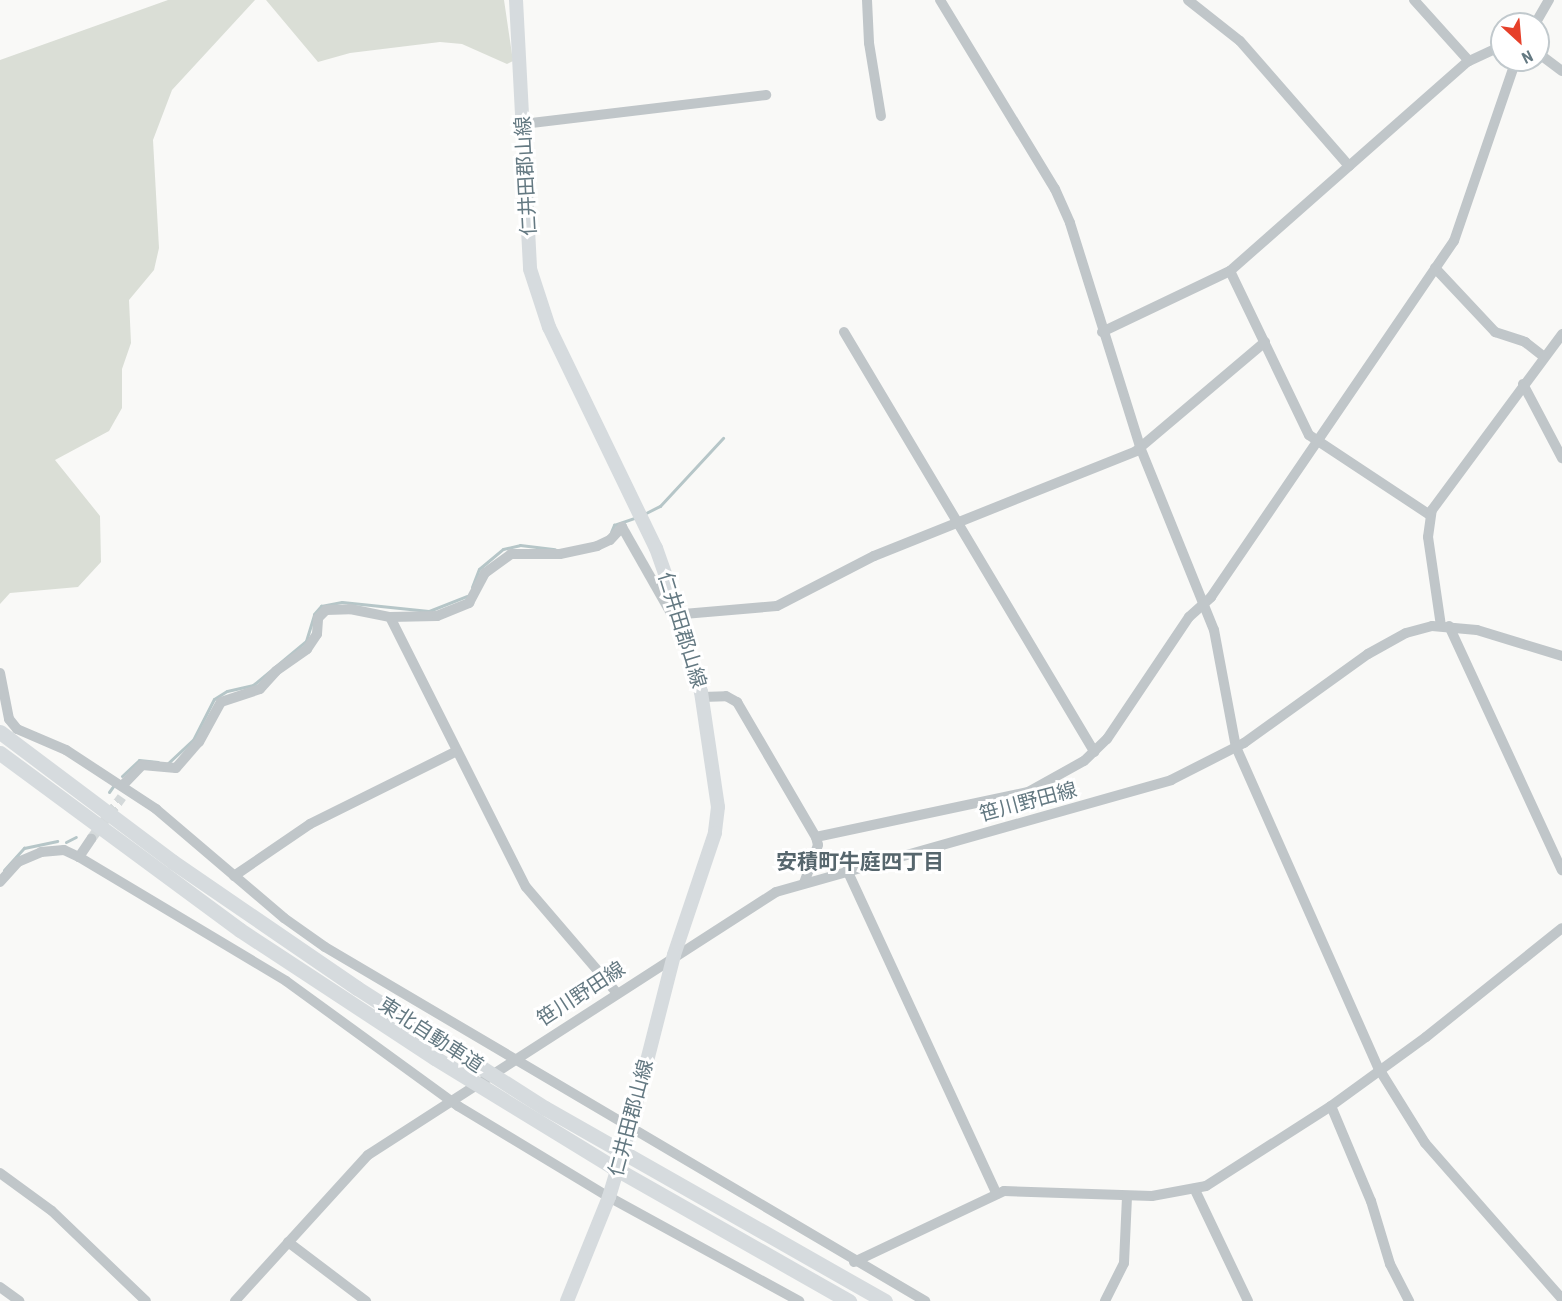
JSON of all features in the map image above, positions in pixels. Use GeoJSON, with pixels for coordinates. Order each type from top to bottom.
{"type":"FeatureCollection","features":[{"type":"Feature","properties":{"kind":"highway","name":"東北自動車道"},"geometry":{"type":"LineString","coordinates":[[0,732],[173,862],[357,988],[555,1114],[885,1301]]}},
{"type":"Feature","properties":{"kind":"highway","name":"東北自動車道"},"geometry":{"type":"LineString","coordinates":[[0,753],[240,930],[435,1058],[631,1178],[849,1301]]}},
{"type":"Feature","properties":{"kind":"main road","name":"仁井田郡山線"},"geometry":{"type":"LineString","coordinates":[[516,0],[530,269],[543,312],[656,548],[680,616],[702,697],[717,788],[717,820],[674,955],[629,1131],[610,1192],[567,1301]]}},
{"type":"Feature","properties":{"kind":"street"},"geometry":{"type":"LineString","coordinates":[[867,0],[881,116]]}},
{"type":"Feature","properties":{"kind":"street"},"geometry":{"type":"LineString","coordinates":[[940,0],[1055,189],[1070,223],[1102,332],[1140,447],[1214,630],[1236,747],[1379,1070],[1425,1143],[1562,1299]]}},
{"type":"Feature","properties":{"kind":"street"},"geometry":{"type":"LineString","coordinates":[[1188,0],[1240,41],[1349,166]]}},
{"type":"Feature","properties":{"kind":"street"},"geometry":{"type":"LineString","coordinates":[[1414,0],[1469,61]]}},
{"type":"Feature","properties":{"kind":"street"},"geometry":{"type":"LineString","coordinates":[[1102,332],[1230,272],[1469,61],[1490,51]]}},
{"type":"Feature","properties":{"kind":"street"},"geometry":{"type":"LineString","coordinates":[[816,837],[1022,794],[1072,769],[1094,752],[1118,725],[1189,616],[1203,603],[1456,236],[1512,72]]}},
{"type":"Feature","properties":{"kind":"street"},"geometry":{"type":"LineString","coordinates":[[523,124],[766,95]]}},
{"type":"Feature","properties":{"kind":"street"},"geometry":{"type":"LineString","coordinates":[[1435,268],[1495,332],[1525,342],[1544,357]]}},
{"type":"Feature","properties":{"kind":"street"},"geometry":{"type":"LineString","coordinates":[[1230,272],[1296,413],[1315,440],[1430,515]]}},
{"type":"Feature","properties":{"kind":"street"},"geometry":{"type":"LineString","coordinates":[[844,332],[1094,752]]}},
{"type":"Feature","properties":{"kind":"street"},"geometry":{"type":"LineString","coordinates":[[1562,333],[1444,490],[1430,515],[1429,544],[1445,626],[1562,870]]}},
{"type":"Feature","properties":{"kind":"street"},"geometry":{"type":"LineString","coordinates":[[124,792],[142,765],[163,770],[179,766],[199,742],[221,702],[260,689],[270,675],[308,649],[317,634],[318,618],[324,611],[350,609],[390,616],[433,616],[465,606],[473,598],[485,573],[511,554],[560,554],[597,546],[622,527],[665,607],[672,615],[680,616],[787,603],[874,556],[960,524],[1140,447],[1264,342]]}},
{"type":"Feature","properties":{"kind":"street"},"geometry":{"type":"LineString","coordinates":[[1523,384],[1562,458]]}},
{"type":"Feature","properties":{"kind":"street"},"geometry":{"type":"LineString","coordinates":[[390,616],[526,887],[616,992]]}},
{"type":"Feature","properties":{"kind":"street","name":"笹川野田線"},"geometry":{"type":"LineString","coordinates":[[235,1301],[368,1155],[512,1059],[776,892],[1171,780],[1236,747],[1380,646],[1406,633],[1445,626],[1526,642],[1562,656]]}},
{"type":"Feature","properties":{"kind":"street"},"geometry":{"type":"LineString","coordinates":[[0,673],[9,719],[17,729],[66,750],[124,792],[156,809],[234,876],[326,947],[629,1131],[925,1301]]}},
{"type":"Feature","properties":{"kind":"street"},"geometry":{"type":"LineString","coordinates":[[702,697],[726,696],[737,702],[816,837],[818,845],[804,883]]}},
{"type":"Feature","properties":{"kind":"street"},"geometry":{"type":"LineString","coordinates":[[234,876],[310,824],[457,751]]}},
{"type":"Feature","properties":{"kind":"street"},"geometry":{"type":"LineString","coordinates":[[79,857],[91,839]]}},
{"type":"Feature","properties":{"kind":"street"},"geometry":{"type":"LineString","coordinates":[[0,882],[18,862],[41,852],[59,850],[79,857],[286,981],[454,1097],[610,1192],[799,1301]]}},
{"type":"Feature","properties":{"kind":"street"},"geometry":{"type":"LineString","coordinates":[[847,870],[997,1194]]}},
{"type":"Feature","properties":{"kind":"street"},"geometry":{"type":"LineString","coordinates":[[854,1262],[1008,1190],[1127,1196],[1194,1190],[1236,1169],[1331,1106],[1562,928]]}},
{"type":"Feature","properties":{"kind":"street"},"geometry":{"type":"LineString","coordinates":[[1331,1106],[1371,1201],[1390,1264],[1409,1301]]}},
{"type":"Feature","properties":{"kind":"street"},"geometry":{"type":"LineString","coordinates":[[0,1173],[52,1211],[146,1301]]}},
{"type":"Feature","properties":{"kind":"street"},"geometry":{"type":"LineString","coordinates":[[1194,1190],[1248,1301]]}},
{"type":"Feature","properties":{"kind":"street"},"geometry":{"type":"LineString","coordinates":[[1105,1301],[1124,1263],[1127,1196]]}},
{"type":"Feature","properties":{"kind":"street"},"geometry":{"type":"LineString","coordinates":[[288,1242],[366,1301]]}},
{"type":"Feature","properties":{"kind":"street"},"geometry":{"type":"LineString","coordinates":[[0,1287],[20,1301]]}},
{"type":"Feature","properties":{"kind":"shaded area"},"geometry":{"type":"Polygon","coordinates":[[[168,0],[255,0],[172,90],[153,140],[159,248],[154,270],[129,300],[131,343],[122,369],[122,408],[109,431],[55,460],[100,516],[101,562],[78,587],[10,593],[0,604],[0,60],[168,0]]]}},
{"type":"Feature","properties":{"kind":"shaded area"},"geometry":{"type":"Polygon","coordinates":[[[266,0],[504,0],[513,61],[507,64],[462,44],[440,42],[350,53],[318,62],[266,0]]]}},
{"type":"Feature","properties":{"kind":"waterway"},"geometry":{"type":"LineString","coordinates":[[644,514],[660,506],[723,438]]}},
{"type":"Feature","properties":{"kind":"waterway"},"geometry":{"type":"LineString","coordinates":[[611,532],[614,525],[637,517]]}},
{"type":"Feature","properties":{"kind":"waterway"},"geometry":{"type":"LineString","coordinates":[[472,587],[479,569],[503,549],[520,545],[555,549]]}},
{"type":"Feature","properties":{"kind":"waterway"},"geometry":{"type":"LineString","coordinates":[[167,764],[193,740],[214,699],[227,691],[253,685],[306,641],[314,614],[321,606],[342,602],[429,611],[467,596]]}},
{"type":"Feature","properties":{"kind":"waterway"},"geometry":{"type":"LineString","coordinates":[[122,776],[139,760],[158,762]]}},
{"type":"Feature","properties":{"kind":"waterway"},"geometry":{"type":"LineString","coordinates":[[109,792],[114,785]]}},
{"type":"Feature","properties":{"kind":"waterway"},"geometry":{"type":"LineString","coordinates":[[66,842],[76,837]]}},
{"type":"Feature","properties":{"kind":"waterway"},"geometry":{"type":"LineString","coordinates":[[4,870],[24,848],[57,841]]}},
{"type":"Feature","properties":{"kind":"tunnel"},"geometry":{"type":"LineString","coordinates":[[91,839],[122,797]]}},
{"type":"Feature","properties":{"kind":"district","name":"安積町牛庭四丁目"},"geometry":{"type":"Point","coordinates":[860,862]}}]}
